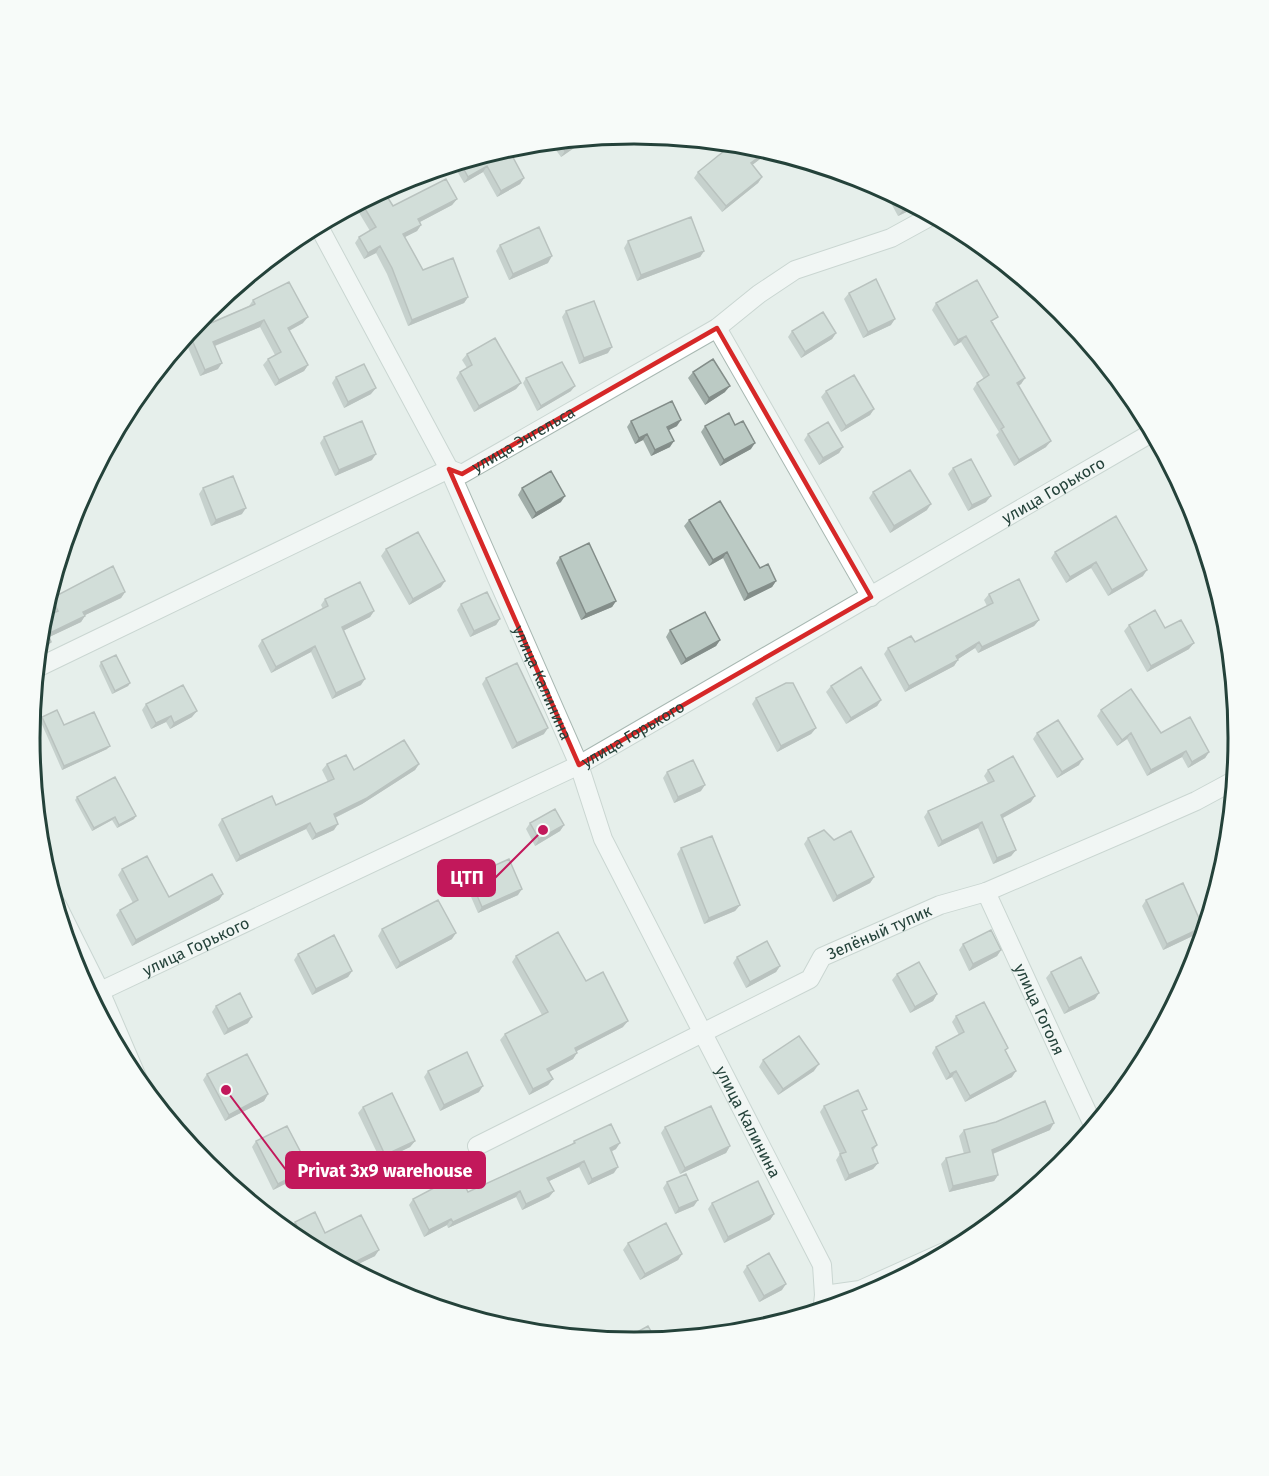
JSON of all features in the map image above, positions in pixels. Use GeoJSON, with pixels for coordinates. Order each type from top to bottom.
{"type":"FeatureCollection","features":[{"type":"Feature","properties":{"kind":"street","name":"улица Энгельса"},"geometry":{"type":"LineString","coordinates":[[46,664],[448,469],[462,474],[717,328],[759,294],[795,270],[891,238],[924,220]]}},
{"type":"Feature","properties":{"kind":"street","name":"улица Калинина"},"geometry":{"type":"LineString","coordinates":[[322,233],[448,469],[579,765],[603,839],[822,1265],[826,1300]]}},
{"type":"Feature","properties":{"kind":"street"},"geometry":{"type":"LineString","coordinates":[[717,328],[871,597]]}},
{"type":"Feature","properties":{"kind":"street","name":"улица Горького"},"geometry":{"type":"LineString","coordinates":[[98,992],[579,765],[1146,436]]}},
{"type":"Feature","properties":{"kind":"street","name":"Зелёный тупик"},"geometry":{"type":"LineString","coordinates":[[477,1146],[810,979],[822,957],[940,905],[986,892],[1186,805],[1226,784]]}},
{"type":"Feature","properties":{"kind":"street","name":"улица Гоголя"},"geometry":{"type":"LineString","coordinates":[[986,892],[1090,1119]]}},
{"type":"Feature","properties":{"kind":"highlighted area"},"geometry":{"type":"Polygon","coordinates":[[[717,328],[871,597],[579,765],[449,469],[462,474],[717,328]]]}},
{"type":"Feature","properties":{"kind":"building"},"geometry":{"type":"Polygon","coordinates":[[[724,151],[759,157],[751,163],[762,177],[726,206],[698,172],[724,151]]]}},
{"type":"Feature","properties":{"kind":"building"},"geometry":{"type":"Polygon","coordinates":[[[513,157],[524,178],[501,191],[487,166],[468,177],[464,170],[513,157]]]}},
{"type":"Feature","properties":{"kind":"building"},"geometry":{"type":"Polygon","coordinates":[[[446,179],[457,199],[418,219],[421,225],[403,234],[423,270],[453,258],[468,297],[412,320],[392,268],[380,246],[368,253],[359,237],[376,227],[365,209],[388,198],[393,206],[446,179]]]}},
{"type":"Feature","properties":{"kind":"building"},"geometry":{"type":"Polygon","coordinates":[[[691,217],[704,251],[641,275],[628,241],[691,217]]]}},
{"type":"Feature","properties":{"kind":"building"},"geometry":{"type":"Polygon","coordinates":[[[539,227],[552,256],[513,274],[500,245],[539,227]]]}},
{"type":"Feature","properties":{"kind":"building"},"geometry":{"type":"Polygon","coordinates":[[[876,279],[895,319],[868,332],[849,293],[876,279]]]}},
{"type":"Feature","properties":{"kind":"building"},"geometry":{"type":"Polygon","coordinates":[[[977,280],[998,317],[991,321],[1025,378],[1017,383],[1051,441],[1019,460],[1001,429],[1004,427],[977,383],[989,375],[966,336],[958,340],[936,303],[977,280]]]}},
{"type":"Feature","properties":{"kind":"building"},"geometry":{"type":"Polygon","coordinates":[[[289,282],[308,317],[288,328],[308,365],[279,380],[268,359],[281,352],[264,320],[213,342],[222,363],[205,370],[193,341],[208,324],[255,304],[253,300],[289,282]]]}},
{"type":"Feature","properties":{"kind":"building"},"geometry":{"type":"Polygon","coordinates":[[[594,301],[612,347],[584,358],[566,311],[594,301]]]}},
{"type":"Feature","properties":{"kind":"building"},"geometry":{"type":"Polygon","coordinates":[[[823,312],[836,333],[805,352],[792,331],[823,312]]]}},
{"type":"Feature","properties":{"kind":"building"},"geometry":{"type":"Polygon","coordinates":[[[495,338],[521,383],[479,406],[460,372],[472,365],[467,354],[495,338]]]}},
{"type":"Feature","properties":{"kind":"building"},"geometry":{"type":"Polygon","coordinates":[[[713,359],[730,386],[709,398],[693,372],[713,359]]]}},
{"type":"Feature","properties":{"kind":"building"},"geometry":{"type":"Polygon","coordinates":[[[562,362],[575,386],[541,406],[526,378],[562,362]]]}},
{"type":"Feature","properties":{"kind":"building"},"geometry":{"type":"Polygon","coordinates":[[[364,364],[376,388],[348,402],[336,377],[364,364]]]}},
{"type":"Feature","properties":{"kind":"building"},"geometry":{"type":"Polygon","coordinates":[[[854,375],[874,409],[846,426],[826,391],[854,375]]]}},
{"type":"Feature","properties":{"kind":"building"},"geometry":{"type":"Polygon","coordinates":[[[672,401],[681,420],[667,427],[674,441],[655,450],[647,434],[639,438],[631,421],[672,401]]]}},
{"type":"Feature","properties":{"kind":"building"},"geometry":{"type":"Polygon","coordinates":[[[729,413],[735,425],[743,421],[755,443],[724,460],[705,426],[729,413]]]}},
{"type":"Feature","properties":{"kind":"building"},"geometry":{"type":"Polygon","coordinates":[[[362,421],[376,454],[339,470],[324,437],[362,421]]]}},
{"type":"Feature","properties":{"kind":"building"},"geometry":{"type":"Polygon","coordinates":[[[828,422],[843,447],[823,458],[808,434],[828,422]]]}},
{"type":"Feature","properties":{"kind":"building"},"geometry":{"type":"Polygon","coordinates":[[[971,459],[991,496],[972,505],[953,468],[971,459]]]}},
{"type":"Feature","properties":{"kind":"building"},"geometry":{"type":"Polygon","coordinates":[[[910,470],[931,504],[894,526],[873,492],[910,470]]]}},
{"type":"Feature","properties":{"kind":"building"},"geometry":{"type":"Polygon","coordinates":[[[551,471],[565,496],[536,513],[522,488],[551,471]]]}},
{"type":"Feature","properties":{"kind":"building"},"geometry":{"type":"Polygon","coordinates":[[[233,476],[246,508],[216,520],[203,488],[233,476]]]}},
{"type":"Feature","properties":{"kind":"building"},"geometry":{"type":"Polygon","coordinates":[[[720,501],[760,568],[768,564],[776,581],[748,594],[727,552],[713,560],[689,520],[720,501]]]}},
{"type":"Feature","properties":{"kind":"building"},"geometry":{"type":"Polygon","coordinates":[[[1116,516],[1147,570],[1112,590],[1096,562],[1070,577],[1055,552],[1116,516]]]}},
{"type":"Feature","properties":{"kind":"building"},"geometry":{"type":"Polygon","coordinates":[[[418,532],[445,581],[413,599],[386,549],[418,532]]]}},
{"type":"Feature","properties":{"kind":"building"},"geometry":{"type":"Polygon","coordinates":[[[589,543],[616,601],[586,614],[560,557],[589,543]]]}},
{"type":"Feature","properties":{"kind":"building"},"geometry":{"type":"Polygon","coordinates":[[[113,566],[125,592],[83,612],[85,616],[50,633],[54,613],[58,611],[56,606],[58,595],[113,566]]]}},
{"type":"Feature","properties":{"kind":"building"},"geometry":{"type":"Polygon","coordinates":[[[1019,579],[1039,620],[982,647],[979,642],[956,656],[958,660],[909,686],[888,648],[911,636],[915,642],[993,603],[989,594],[1019,579]]]}},
{"type":"Feature","properties":{"kind":"building"},"geometry":{"type":"Polygon","coordinates":[[[360,582],[374,611],[342,627],[365,679],[336,693],[315,646],[276,667],[262,640],[328,606],[325,599],[360,582]]]}},
{"type":"Feature","properties":{"kind":"building"},"geometry":{"type":"Polygon","coordinates":[[[487,592],[500,619],[474,631],[461,604],[487,592]]]}},
{"type":"Feature","properties":{"kind":"building"},"geometry":{"type":"Polygon","coordinates":[[[1155,610],[1165,628],[1181,620],[1194,643],[1151,666],[1129,625],[1155,610]]]}},
{"type":"Feature","properties":{"kind":"building"},"geometry":{"type":"Polygon","coordinates":[[[705,612],[720,640],[686,659],[670,630],[705,612]]]}},
{"type":"Feature","properties":{"kind":"building"},"geometry":{"type":"Polygon","coordinates":[[[116,655],[130,683],[115,691],[101,662],[116,655]]]}},
{"type":"Feature","properties":{"kind":"building"},"geometry":{"type":"Polygon","coordinates":[[[517,663],[548,728],[517,743],[486,678],[517,663]]]}},
{"type":"Feature","properties":{"kind":"building"},"geometry":{"type":"Polygon","coordinates":[[[861,667],[881,700],[851,718],[831,686],[861,667]]]}},
{"type":"Feature","properties":{"kind":"building"},"geometry":{"type":"Polygon","coordinates":[[[786,683],[793,683],[816,728],[781,746],[756,698],[786,683]]]}},
{"type":"Feature","properties":{"kind":"building"},"geometry":{"type":"Polygon","coordinates":[[[183,685],[197,711],[174,723],[171,716],[156,723],[146,704],[183,685]]]}},
{"type":"Feature","properties":{"kind":"building"},"geometry":{"type":"Polygon","coordinates":[[[1131,689],[1161,733],[1190,717],[1209,752],[1192,762],[1186,751],[1151,770],[1131,733],[1122,740],[1101,710],[1131,689]]]}},
{"type":"Feature","properties":{"kind":"building"},"geometry":{"type":"Polygon","coordinates":[[[57,710],[64,725],[94,712],[110,746],[64,766],[42,717],[57,710]]]}},
{"type":"Feature","properties":{"kind":"building"},"geometry":{"type":"Polygon","coordinates":[[[1058,720],[1083,759],[1062,772],[1037,733],[1058,720]]]}},
{"type":"Feature","properties":{"kind":"building"},"geometry":{"type":"Polygon","coordinates":[[[404,740],[419,764],[367,798],[334,814],[338,824],[316,834],[310,823],[240,856],[222,819],[272,796],[276,805],[334,779],[327,764],[346,755],[354,770],[404,740]]]}},
{"type":"Feature","properties":{"kind":"building"},"geometry":{"type":"Polygon","coordinates":[[[1013,756],[1035,796],[1001,815],[1016,850],[997,858],[982,822],[942,841],[928,811],[994,781],[988,770],[1013,756]]]}},
{"type":"Feature","properties":{"kind":"building"},"geometry":{"type":"Polygon","coordinates":[[[693,760],[705,785],[678,797],[667,772],[693,760]]]}},
{"type":"Feature","properties":{"kind":"building"},"geometry":{"type":"Polygon","coordinates":[[[115,777],[136,816],[119,825],[115,817],[94,828],[77,797],[115,777]]]}},
{"type":"Feature","properties":{"kind":"building"},"geometry":{"type":"Polygon","coordinates":[[[555,809],[564,825],[539,839],[530,823],[555,809]]]}},
{"type":"Feature","properties":{"kind":"building"},"geometry":{"type":"Polygon","coordinates":[[[824,830],[834,840],[851,831],[874,877],[837,896],[808,838],[824,830]]]}},
{"type":"Feature","properties":{"kind":"building"},"geometry":{"type":"Polygon","coordinates":[[[712,836],[740,905],[709,918],[681,848],[712,836]]]}},
{"type":"Feature","properties":{"kind":"building"},"geometry":{"type":"Polygon","coordinates":[[[147,856],[169,897],[212,874],[223,894],[136,940],[120,910],[138,900],[122,869],[147,856]]]}},
{"type":"Feature","properties":{"kind":"building"},"geometry":{"type":"Polygon","coordinates":[[[509,859],[522,889],[482,907],[469,877],[509,859]]]}},
{"type":"Feature","properties":{"kind":"building"},"geometry":{"type":"Polygon","coordinates":[[[1183,883],[1200,920],[1197,930],[1167,944],[1146,900],[1183,883]]]}},
{"type":"Feature","properties":{"kind":"building"},"geometry":{"type":"Polygon","coordinates":[[[438,900],[456,933],[400,963],[382,929],[438,900]]]}},
{"type":"Feature","properties":{"kind":"building"},"geometry":{"type":"Polygon","coordinates":[[[991,930],[1001,950],[973,964],[963,944],[991,930]]]}},
{"type":"Feature","properties":{"kind":"building"},"geometry":{"type":"Polygon","coordinates":[[[558,932],[586,981],[603,972],[628,1021],[575,1048],[577,1053],[547,1069],[553,1079],[533,1089],[505,1034],[548,1012],[516,956],[558,932]]]}},
{"type":"Feature","properties":{"kind":"building"},"geometry":{"type":"Polygon","coordinates":[[[334,935],[352,971],[316,989],[298,954],[334,935]]]}},
{"type":"Feature","properties":{"kind":"building"},"geometry":{"type":"Polygon","coordinates":[[[767,941],[780,966],[750,982],[737,957],[767,941]]]}},
{"type":"Feature","properties":{"kind":"building"},"geometry":{"type":"Polygon","coordinates":[[[1081,957],[1099,993],[1069,1008],[1051,972],[1081,957]]]}},
{"type":"Feature","properties":{"kind":"building"},"geometry":{"type":"Polygon","coordinates":[[[919,962],[937,994],[915,1007],[897,974],[919,962]]]}},
{"type":"Feature","properties":{"kind":"building"},"geometry":{"type":"Polygon","coordinates":[[[240,993],[252,1017],[228,1029],[216,1006],[240,993]]]}},
{"type":"Feature","properties":{"kind":"building"},"geometry":{"type":"Polygon","coordinates":[[[984,1002],[1008,1048],[1005,1050],[1016,1071],[970,1096],[956,1071],[950,1074],[936,1047],[964,1032],[956,1016],[984,1002]]]}},
{"type":"Feature","properties":{"kind":"building"},"geometry":{"type":"Polygon","coordinates":[[[799,1036],[819,1064],[783,1089],[763,1060],[799,1036]]]}},
{"type":"Feature","properties":{"kind":"building"},"geometry":{"type":"Polygon","coordinates":[[[467,1052],[483,1086],[444,1105],[428,1071],[467,1052]]]}},
{"type":"Feature","properties":{"kind":"building"},"geometry":{"type":"Polygon","coordinates":[[[247,1054],[268,1094],[229,1115],[207,1074],[247,1054]]]}},
{"type":"Feature","properties":{"kind":"building"},"geometry":{"type":"Polygon","coordinates":[[[858,1090],[867,1109],[862,1111],[877,1145],[872,1148],[878,1163],[849,1175],[840,1154],[846,1152],[824,1106],[858,1090]]]}},
{"type":"Feature","properties":{"kind":"building"},"geometry":{"type":"Polygon","coordinates":[[[392,1093],[415,1141],[385,1155],[363,1107],[392,1093]]]}},
{"type":"Feature","properties":{"kind":"building"},"geometry":{"type":"Polygon","coordinates":[[[1045,1101],[1054,1123],[992,1150],[998,1175],[953,1186],[946,1158],[970,1152],[964,1130],[996,1122],[1045,1101]]]}},
{"type":"Feature","properties":{"kind":"building"},"geometry":{"type":"Polygon","coordinates":[[[711,1106],[730,1146],[685,1168],[665,1127],[711,1106]]]}},
{"type":"Feature","properties":{"kind":"building"},"geometry":{"type":"Polygon","coordinates":[[[611,1124],[620,1143],[610,1148],[618,1167],[592,1179],[584,1161],[547,1178],[554,1191],[526,1204],[520,1191],[453,1222],[451,1219],[429,1230],[413,1199],[436,1187],[434,1184],[458,1172],[468,1192],[611,1124]]]}},
{"type":"Feature","properties":{"kind":"building"},"geometry":{"type":"Polygon","coordinates":[[[287,1126],[309,1168],[278,1184],[256,1141],[287,1126]]]}},
{"type":"Feature","properties":{"kind":"building"},"geometry":{"type":"Polygon","coordinates":[[[686,1174],[698,1200],[679,1208],[667,1182],[686,1174]]]}},
{"type":"Feature","properties":{"kind":"building"},"geometry":{"type":"Polygon","coordinates":[[[758,1181],[774,1214],[728,1237],[712,1203],[758,1181]]]}},
{"type":"Feature","properties":{"kind":"building"},"geometry":{"type":"Polygon","coordinates":[[[315,1212],[325,1233],[361,1215],[379,1250],[355,1262],[304,1232],[295,1222],[315,1212]]]}},
{"type":"Feature","properties":{"kind":"building"},"geometry":{"type":"Polygon","coordinates":[[[666,1223],[682,1254],[645,1274],[628,1243],[666,1223]]]}},
{"type":"Feature","properties":{"kind":"building"},"geometry":{"type":"Polygon","coordinates":[[[769,1253],[786,1284],[764,1296],[747,1266],[769,1253]]]}},
{"type":"Feature","properties":{"kind":"building"},"geometry":{"type":"Polygon","coordinates":[[[648,1326],[651,1332],[637,1332],[648,1326]]]}},
{"type":"Feature","properties":{"kind":"place","name":"ЦТП"},"geometry":{"type":"Point","coordinates":[543,830]}},
{"type":"Feature","properties":{"kind":"place","name":"Privat 3x9 warehouse"},"geometry":{"type":"Point","coordinates":[226,1090]}}]}
